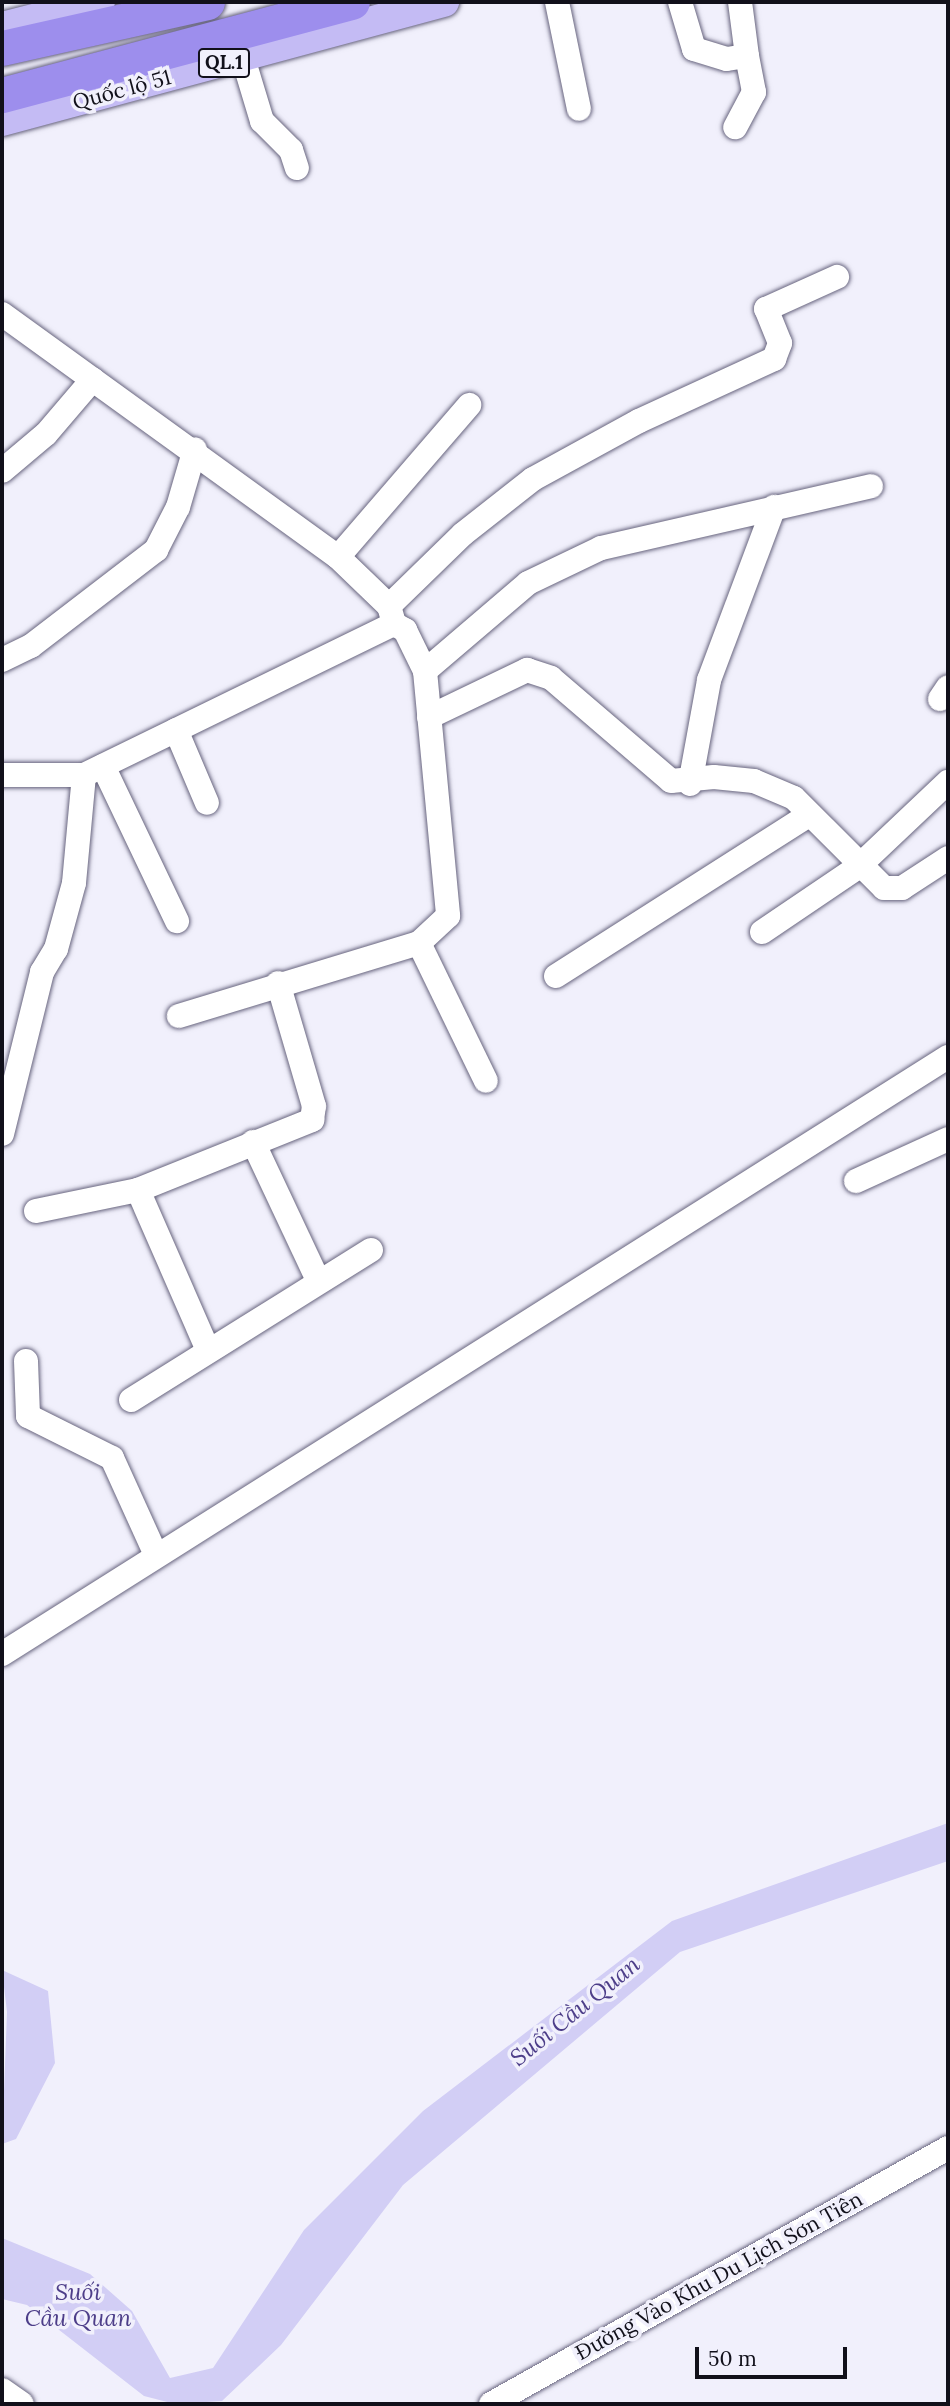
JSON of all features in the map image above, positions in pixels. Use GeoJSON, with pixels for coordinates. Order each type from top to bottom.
{"type":"FeatureCollection","features":[{"type":"Feature","properties":{"kind":"highway","name":"Quốc lộ 51"},"geometry":{"type":"LineString","coordinates":[[2,95],[352,2]]}},
{"type":"Feature","properties":{"kind":"highway"},"geometry":{"type":"LineString","coordinates":[[27,24],[186,4]]}},
{"type":"Feature","properties":{"kind":"main road"},"geometry":{"type":"LineString","coordinates":[[27,24],[100,2]]}},
{"type":"Feature","properties":{"kind":"main road","name":"Quốc lộ 51"},"geometry":{"type":"LineString","coordinates":[[2,121],[444,2]]}},
{"type":"Feature","properties":{"kind":"street"},"geometry":{"type":"LineString","coordinates":[[557,2],[579,109]]}},
{"type":"Feature","properties":{"kind":"street"},"geometry":{"type":"LineString","coordinates":[[680,2],[694,49],[727,59],[747,56]]}},
{"type":"Feature","properties":{"kind":"street"},"geometry":{"type":"LineString","coordinates":[[735,127],[754,92],[740,2]]}},
{"type":"Feature","properties":{"kind":"street"},"geometry":{"type":"LineString","coordinates":[[243,58],[262,121],[291,150],[297,168]]}},
{"type":"Feature","properties":{"kind":"street"},"geometry":{"type":"LineString","coordinates":[[2,775],[93,771],[176,730],[391,615],[463,534],[533,480],[639,421],[774,359],[780,344],[766,309],[837,277]]}},
{"type":"Feature","properties":{"kind":"street"},"geometry":{"type":"LineString","coordinates":[[2,314],[195,449],[338,557],[405,630],[425,671],[448,916],[419,943],[278,983],[179,1016]]}},
{"type":"Feature","properties":{"kind":"street"},"geometry":{"type":"LineString","coordinates":[[2,471],[46,434],[93,379]]}},
{"type":"Feature","properties":{"kind":"street"},"geometry":{"type":"LineString","coordinates":[[338,557],[469,405]]}},
{"type":"Feature","properties":{"kind":"street"},"geometry":{"type":"LineString","coordinates":[[2,660],[31,646],[156,550],[178,507],[195,449]]}},
{"type":"Feature","properties":{"kind":"street"},"geometry":{"type":"LineString","coordinates":[[425,671],[528,583],[601,548],[871,486]]}},
{"type":"Feature","properties":{"kind":"street"},"geometry":{"type":"LineString","coordinates":[[690,784],[709,680],[774,507]]}},
{"type":"Feature","properties":{"kind":"street"},"geometry":{"type":"LineString","coordinates":[[429,717],[527,670],[551,677],[671,781],[690,784],[714,776],[754,782],[794,798],[858,867],[884,888],[902,888],[948,858]]}},
{"type":"Feature","properties":{"kind":"street"},"geometry":{"type":"LineString","coordinates":[[176,730],[207,803]]}},
{"type":"Feature","properties":{"kind":"street"},"geometry":{"type":"LineString","coordinates":[[93,771],[177,921]]}},
{"type":"Feature","properties":{"kind":"street"},"geometry":{"type":"LineString","coordinates":[[2,1134],[42,972],[56,949],[74,883],[93,771]]}},
{"type":"Feature","properties":{"kind":"street"},"geometry":{"type":"LineString","coordinates":[[762,932],[858,867],[948,782]]}},
{"type":"Feature","properties":{"kind":"street"},"geometry":{"type":"LineString","coordinates":[[556,976],[809,815]]}},
{"type":"Feature","properties":{"kind":"street"},"geometry":{"type":"LineString","coordinates":[[419,943],[486,1082]]}},
{"type":"Feature","properties":{"kind":"street"},"geometry":{"type":"LineString","coordinates":[[36,1211],[138,1189],[253,1142],[301,1129],[312,1120],[314,1105],[278,983]]}},
{"type":"Feature","properties":{"kind":"street"},"geometry":{"type":"LineString","coordinates":[[2,1654],[948,1057]]}},
{"type":"Feature","properties":{"kind":"street"},"geometry":{"type":"LineString","coordinates":[[856,1181],[948,1139]]}},
{"type":"Feature","properties":{"kind":"street"},"geometry":{"type":"LineString","coordinates":[[253,1142],[318,1280]]}},
{"type":"Feature","properties":{"kind":"street"},"geometry":{"type":"LineString","coordinates":[[138,1189],[208,1350]]}},
{"type":"Feature","properties":{"kind":"street"},"geometry":{"type":"LineString","coordinates":[[131,1400],[318,1280],[371,1250]]}},
{"type":"Feature","properties":{"kind":"street"},"geometry":{"type":"LineString","coordinates":[[26,1361],[28,1416],[111,1458],[156,1555]]}},
{"type":"Feature","properties":{"kind":"street","name":"Đường Vào Khu Du Lịch Sơn Tiên"},"geometry":{"type":"LineString","coordinates":[[497,2403],[948,2148]]}},
{"type":"Feature","properties":{"kind":"street"},"geometry":{"type":"LineString","coordinates":[[2,2390],[22,2404]]}},
{"type":"Feature","properties":{"kind":"water","name":"Suối Cầu Quan"},"geometry":{"type":"Polygon","coordinates":[[[948,1823],[948,1861],[680,1952],[403,2185],[281,2345],[222,2401],[175,2404],[144,2396],[27,2305],[2,2299],[2,2238],[90,2274],[132,2311],[170,2378],[213,2368],[304,2230],[423,2111],[672,1921],[948,1823]]]}},
{"type":"Feature","properties":{"kind":"water"},"geometry":{"type":"Polygon","coordinates":[[[2,1970],[48,1991],[55,2063],[16,2139],[2,2144],[7,2012],[2,1970]]]}}]}
